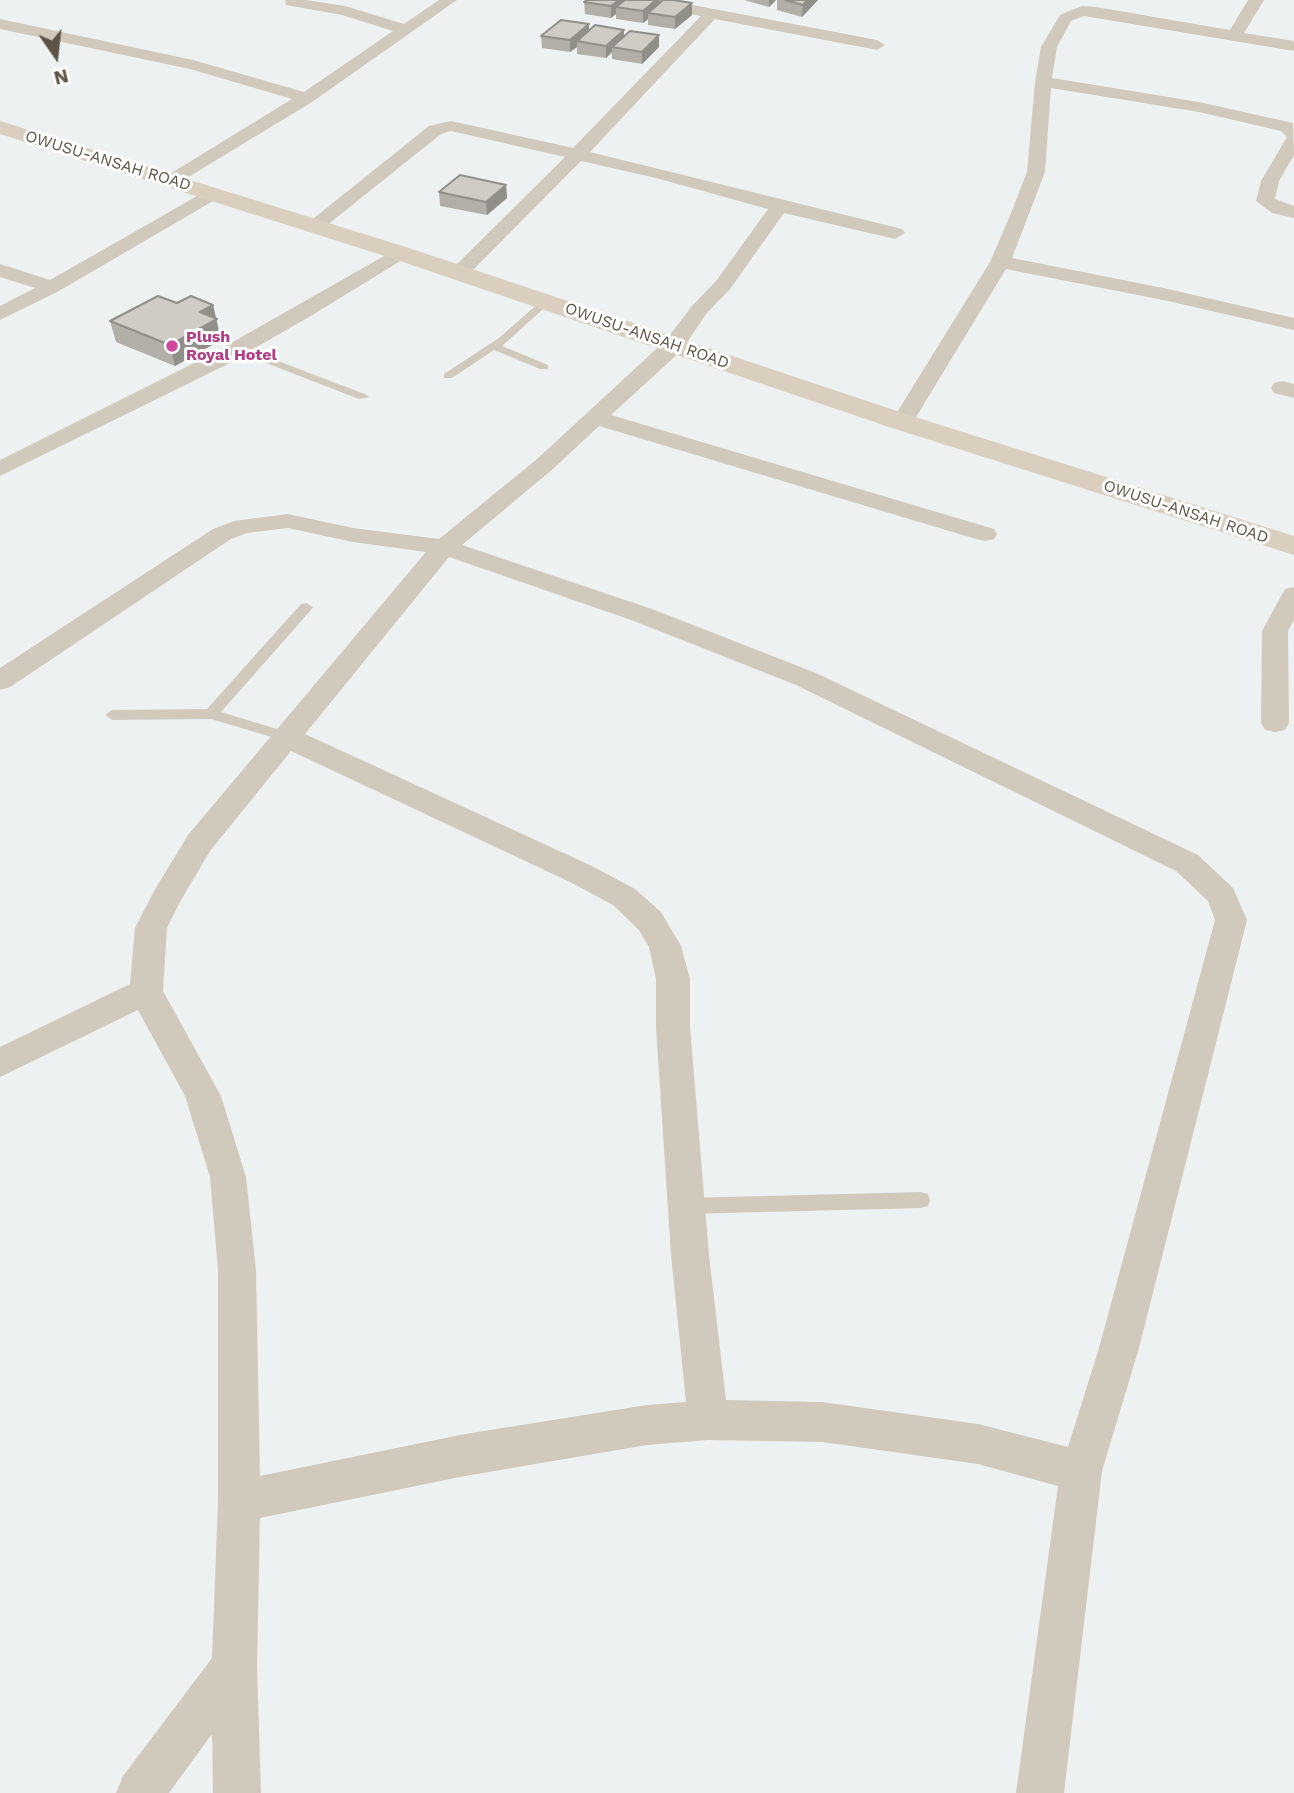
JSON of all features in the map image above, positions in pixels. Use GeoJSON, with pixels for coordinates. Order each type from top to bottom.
{"type":"FeatureCollection","features":[{"type":"Feature","properties":{"kind":"street"},"geometry":{"type":"LineString","coordinates":[[172,181],[306,98],[449,0]]}},
{"type":"Feature","properties":{"kind":"street"},"geometry":{"type":"LineString","coordinates":[[643,0],[877,45]]}},
{"type":"Feature","properties":{"kind":"street"},"geometry":{"type":"LineString","coordinates":[[1234,36],[1256,0]]}},
{"type":"Feature","properties":{"kind":"street"},"geometry":{"type":"LineString","coordinates":[[291,2],[345,11],[377,23],[405,29]]}},
{"type":"Feature","properties":{"kind":"street"},"geometry":{"type":"LineString","coordinates":[[902,422],[1000,262],[1036,172],[1043,82],[1049,47],[1065,18],[1074,13],[1096,12],[1294,46]]}},
{"type":"Feature","properties":{"kind":"street"},"geometry":{"type":"LineString","coordinates":[[459,273],[712,13]]}},
{"type":"Feature","properties":{"kind":"street"},"geometry":{"type":"LineString","coordinates":[[0,24],[193,65],[306,98]]}},
{"type":"Feature","properties":{"kind":"street"},"geometry":{"type":"LineString","coordinates":[[1043,82],[1261,119],[1287,127],[1294,136],[1270,181],[1265,201],[1279,209],[1294,212]]}},
{"type":"Feature","properties":{"kind":"street"},"geometry":{"type":"LineString","coordinates":[[314,226],[435,130],[458,126],[578,153],[779,206],[895,233]]}},
{"type":"Feature","properties":{"kind":"street","name":"OWUSU-ANSAH ROAD"},"geometry":{"type":"LineString","coordinates":[[0,127],[400,253],[902,422],[1294,546]]}},
{"type":"Feature","properties":{"kind":"street"},"geometry":{"type":"LineString","coordinates":[[0,314],[52,287],[213,193]]}},
{"type":"Feature","properties":{"kind":"street"},"geometry":{"type":"LineString","coordinates":[[237,1793],[233,1666],[239,1501],[237,1270],[228,1177],[202,1096],[185,1061],[159,1020],[146,991],[151,928],[199,843],[444,547],[545,464],[674,345],[699,310],[723,285],[779,206]]}},
{"type":"Feature","properties":{"kind":"street"},"geometry":{"type":"LineString","coordinates":[[0,469],[239,349],[400,253]]}},
{"type":"Feature","properties":{"kind":"street"},"geometry":{"type":"LineString","coordinates":[[1000,262],[1168,295],[1294,324]]}},
{"type":"Feature","properties":{"kind":"street"},"geometry":{"type":"LineString","coordinates":[[0,271],[52,287]]}},
{"type":"Feature","properties":{"kind":"street"},"geometry":{"type":"LineString","coordinates":[[595,418],[985,534]]}},
{"type":"Feature","properties":{"kind":"street"},"geometry":{"type":"LineString","coordinates":[[0,681],[222,534],[243,526],[288,522],[353,535],[444,547],[643,615],[806,679],[1187,863],[1222,896],[1231,920],[1119,1348],[1081,1471],[1040,1793]]}},
{"type":"Feature","properties":{"kind":"street"},"geometry":{"type":"LineString","coordinates":[[1275,723],[1275,631],[1294,595]]}},
{"type":"Feature","properties":{"kind":"street"},"geometry":{"type":"LineString","coordinates":[[285,736],[581,874],[624,897],[650,921],[665,946],[673,979],[673,1027],[686,1206],[708,1420]]}},
{"type":"Feature","properties":{"kind":"street"},"geometry":{"type":"LineString","coordinates":[[0,1063],[146,991]]}},
{"type":"Feature","properties":{"kind":"street"},"geometry":{"type":"LineString","coordinates":[[239,1501],[466,1455],[647,1425],[708,1420],[822,1422],[978,1444],[1081,1471]]}},
{"type":"Feature","properties":{"kind":"street"},"geometry":{"type":"LineString","coordinates":[[139,1793],[233,1666]]}},
{"type":"Feature","properties":{"kind":"lane"},"geometry":{"type":"LineString","coordinates":[[448,376],[493,346],[546,302]]}},
{"type":"Feature","properties":{"kind":"lane"},"geometry":{"type":"LineString","coordinates":[[493,346],[544,367]]}},
{"type":"Feature","properties":{"kind":"lane"},"geometry":{"type":"LineString","coordinates":[[239,349],[363,397]]}},
{"type":"Feature","properties":{"kind":"lane"},"geometry":{"type":"LineString","coordinates":[[211,714],[306,607]]}},
{"type":"Feature","properties":{"kind":"lane"},"geometry":{"type":"LineString","coordinates":[[112,715],[211,714],[285,736]]}},
{"type":"Feature","properties":{"kind":"lane"},"geometry":{"type":"LineString","coordinates":[[686,1206],[920,1200]]}},
{"type":"Feature","properties":{"kind":"building"},"geometry":{"type":"Polygon","coordinates":[[[619,0],[611,6],[584,2],[619,0]]]}},
{"type":"Feature","properties":{"kind":"building"},"geometry":{"type":"Polygon","coordinates":[[[625,0],[656,0],[643,11],[616,7],[625,0]]]}},
{"type":"Feature","properties":{"kind":"building"},"geometry":{"type":"Polygon","coordinates":[[[663,0],[692,3],[675,17],[648,13],[663,0]]]}},
{"type":"Feature","properties":{"kind":"building"},"geometry":{"type":"Polygon","coordinates":[[[785,0],[807,0],[803,5],[785,0]]]}},
{"type":"Feature","properties":{"kind":"building"},"geometry":{"type":"Polygon","coordinates":[[[561,20],[589,24],[570,40],[541,36],[561,20]]]}},
{"type":"Feature","properties":{"kind":"building"},"geometry":{"type":"Polygon","coordinates":[[[595,25],[624,30],[606,46],[577,41],[595,25]]]}},
{"type":"Feature","properties":{"kind":"building"},"geometry":{"type":"Polygon","coordinates":[[[630,31],[659,35],[642,52],[612,47],[630,31]]]}},
{"type":"Feature","properties":{"kind":"building"},"geometry":{"type":"Polygon","coordinates":[[[460,175],[506,185],[486,202],[439,192],[460,175]]]}},
{"type":"Feature","properties":{"kind":"building"},"geometry":{"type":"Polygon","coordinates":[[[158,296],[177,303],[191,296],[213,305],[200,312],[217,319],[170,345],[110,321],[158,296]]]}},
{"type":"Feature","properties":{"kind":"place","name":"Plush Royal Hotel"},"geometry":{"type":"Point","coordinates":[172,346]}}]}
